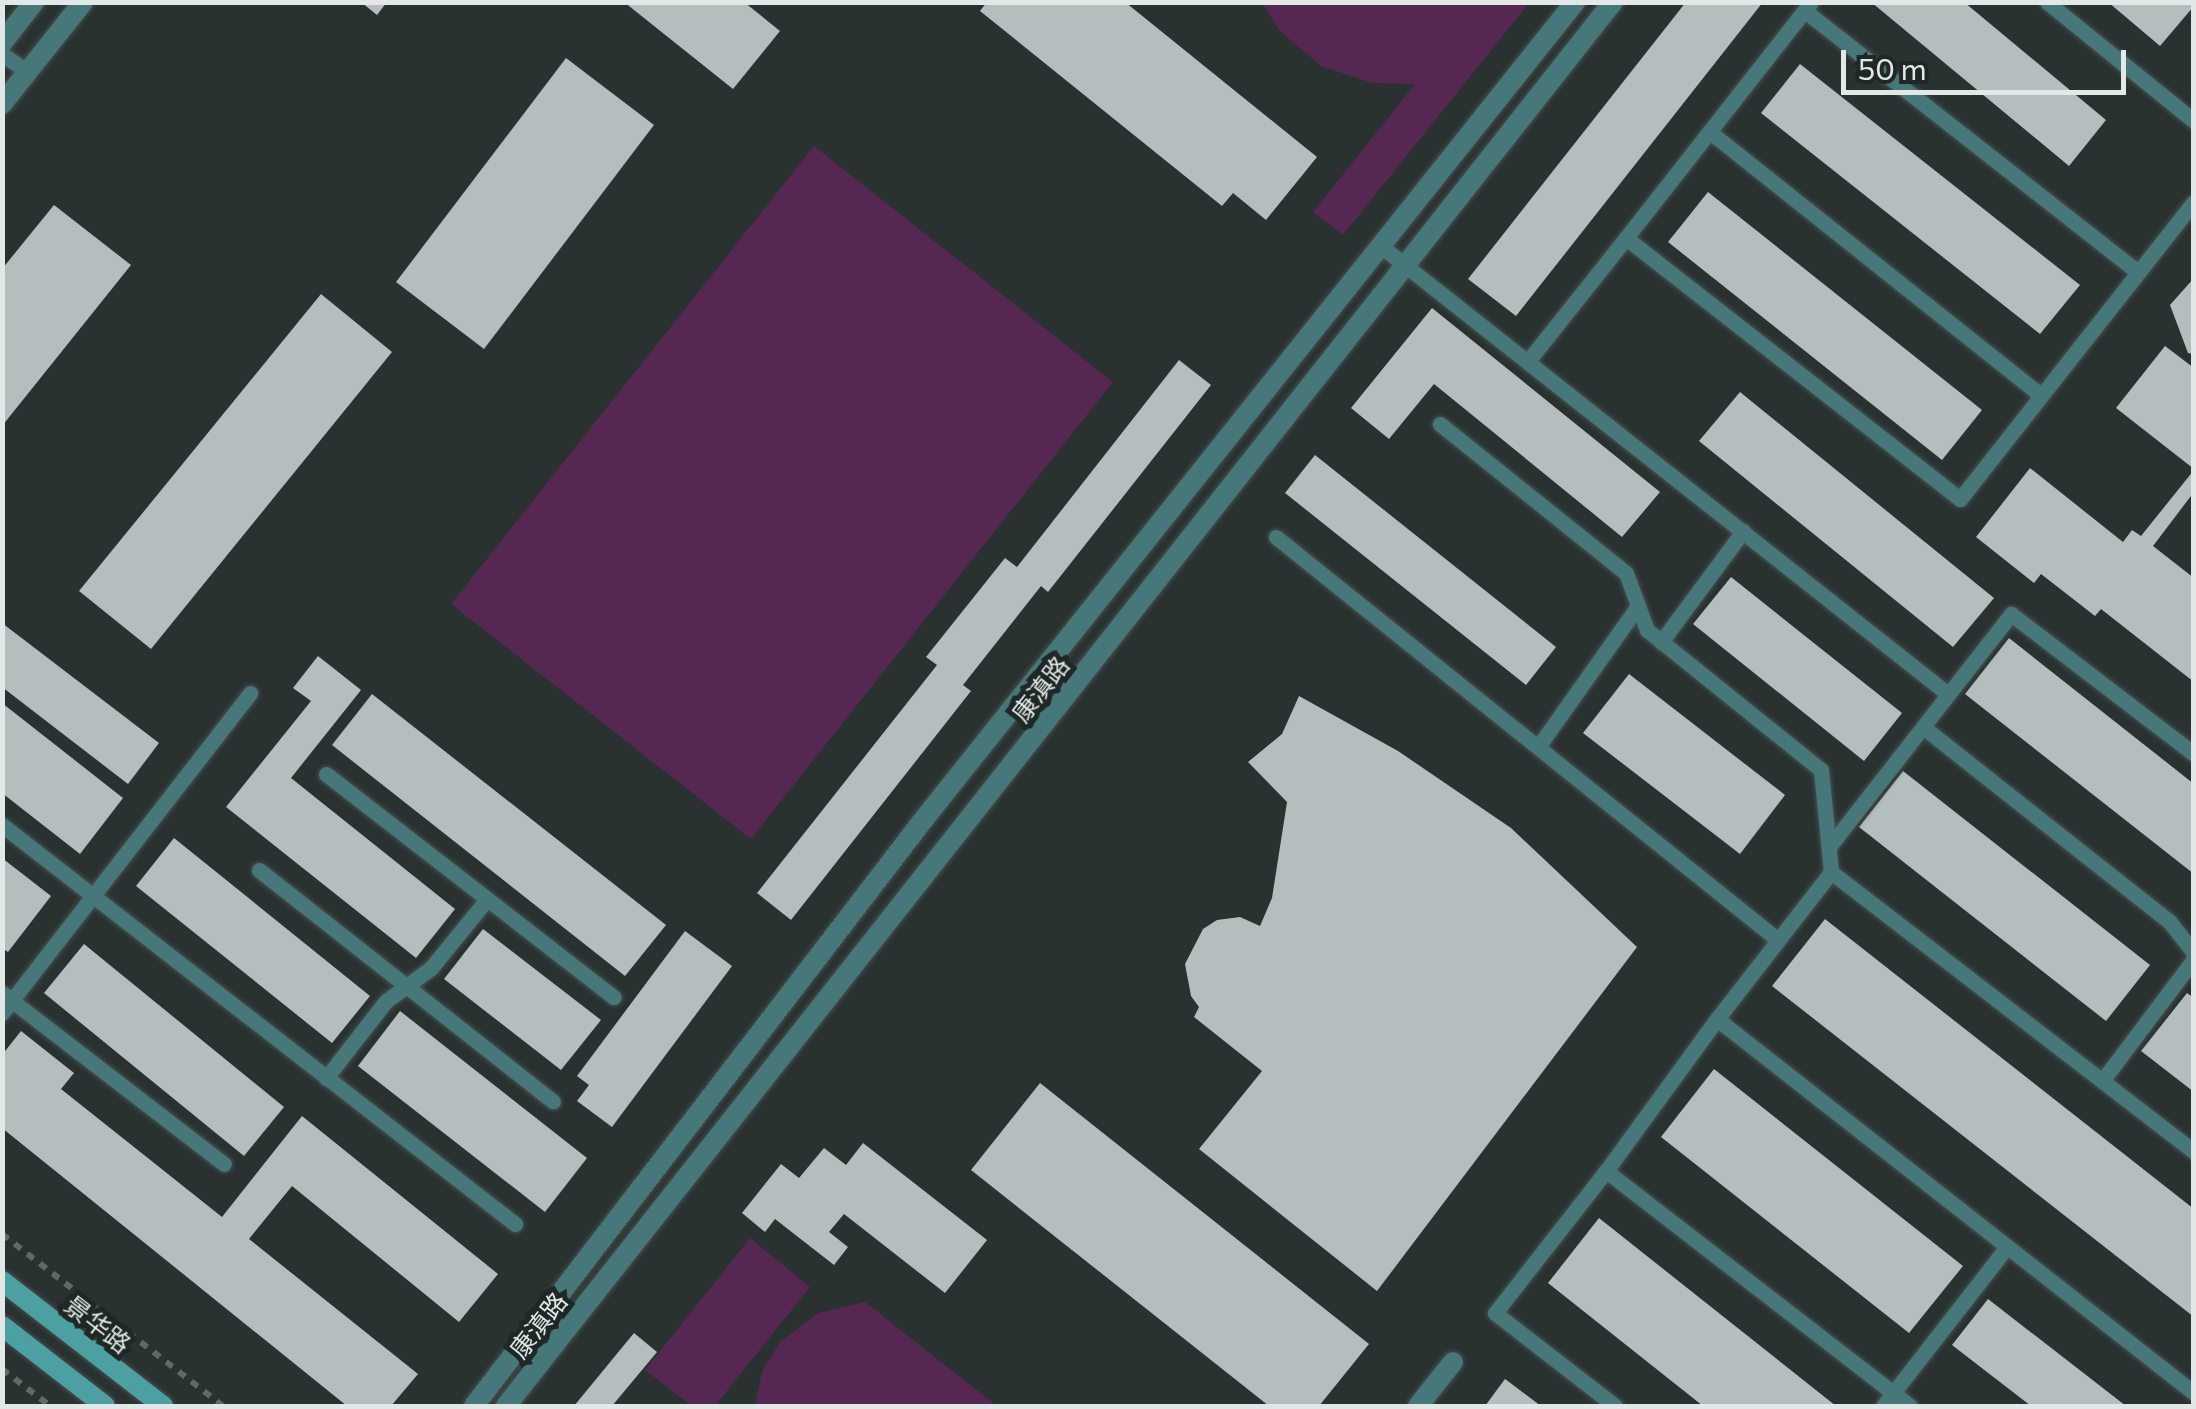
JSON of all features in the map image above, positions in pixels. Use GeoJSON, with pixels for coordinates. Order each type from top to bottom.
{"type":"FeatureCollection","features":[{"type":"Feature","properties":{"kind":"main road","name":"景华路"},"geometry":{"type":"LineString","coordinates":[[3,1283],[163,1406]]}},
{"type":"Feature","properties":{"kind":"main road"},"geometry":{"type":"LineString","coordinates":[[2,1326],[106,1406]]}},
{"type":"Feature","properties":{"kind":"street"},"geometry":{"type":"LineString","coordinates":[[2,43],[34,2]]}},
{"type":"Feature","properties":{"kind":"street"},"geometry":{"type":"LineString","coordinates":[[2,104],[83,2]]}},
{"type":"Feature","properties":{"kind":"street","name":"康滇路"},"geometry":{"type":"LineString","coordinates":[[474,1406],[924,818],[1574,2]]}},
{"type":"Feature","properties":{"kind":"street","name":"康滇路"},"geometry":{"type":"LineString","coordinates":[[506,1406],[1612,2]]}},
{"type":"Feature","properties":{"kind":"street"},"geometry":{"type":"LineString","coordinates":[[1418,1406],[1453,1362]]}},
{"type":"Feature","properties":{"kind":"lane"},"geometry":{"type":"LineString","coordinates":[[2047,2],[2194,122]]}},
{"type":"Feature","properties":{"kind":"lane"},"geometry":{"type":"LineString","coordinates":[[1528,361],[1808,7],[2138,272]]}},
{"type":"Feature","properties":{"kind":"lane"},"geometry":{"type":"LineString","coordinates":[[2,54],[28,72]]}},
{"type":"Feature","properties":{"kind":"lane"},"geometry":{"type":"LineString","coordinates":[[1710,132],[2042,396]]}},
{"type":"Feature","properties":{"kind":"lane"},"geometry":{"type":"LineString","coordinates":[[1626,238],[1960,499],[2194,202]]}},
{"type":"Feature","properties":{"kind":"lane"},"geometry":{"type":"LineString","coordinates":[[1382,247],[1948,694]]}},
{"type":"Feature","properties":{"kind":"lane"},"geometry":{"type":"LineString","coordinates":[[1440,424],[1626,572],[1647,630],[1821,770],[1832,872],[1495,1313],[1615,1406]]}},
{"type":"Feature","properties":{"kind":"lane"},"geometry":{"type":"LineString","coordinates":[[1661,642],[1744,531]]}},
{"type":"Feature","properties":{"kind":"lane"},"geometry":{"type":"LineString","coordinates":[[1276,537],[1778,940]]}},
{"type":"Feature","properties":{"kind":"lane"},"geometry":{"type":"LineString","coordinates":[[1538,747],[1638,606]]}},
{"type":"Feature","properties":{"kind":"lane"},"geometry":{"type":"LineString","coordinates":[[1829,847],[2010,614],[2194,754]]}},
{"type":"Feature","properties":{"kind":"lane"},"geometry":{"type":"LineString","coordinates":[[224,1164],[6,1002],[250,693]]}},
{"type":"Feature","properties":{"kind":"lane"},"geometry":{"type":"LineString","coordinates":[[1923,726],[2169,921],[2194,956],[2102,1081]]}},
{"type":"Feature","properties":{"kind":"lane"},"geometry":{"type":"LineString","coordinates":[[326,774],[614,997]]}},
{"type":"Feature","properties":{"kind":"lane"},"geometry":{"type":"LineString","coordinates":[[2,825],[514,1224]]}},
{"type":"Feature","properties":{"kind":"lane"},"geometry":{"type":"LineString","coordinates":[[258,870],[553,1101]]}},
{"type":"Feature","properties":{"kind":"lane"},"geometry":{"type":"LineString","coordinates":[[1832,872],[2194,1152]]}},
{"type":"Feature","properties":{"kind":"lane"},"geometry":{"type":"LineString","coordinates":[[326,1078],[386,1001],[431,968],[487,899]]}},
{"type":"Feature","properties":{"kind":"lane"},"geometry":{"type":"LineString","coordinates":[[1716,1019],[2194,1393]]}},
{"type":"Feature","properties":{"kind":"lane"},"geometry":{"type":"LineString","coordinates":[[1606,1172],[1888,1400],[1910,1406]]}},
{"type":"Feature","properties":{"kind":"lane"},"geometry":{"type":"LineString","coordinates":[[1888,1400],[2008,1247]]}},
{"type":"Feature","properties":{"kind":"path"},"geometry":{"type":"LineString","coordinates":[[2,1234],[223,1406]]}},
{"type":"Feature","properties":{"kind":"path"},"geometry":{"type":"LineString","coordinates":[[2,1369],[50,1406]]}},
{"type":"Feature","properties":{"kind":"shaded area"},"geometry":{"type":"Polygon","coordinates":[[[1262,3],[1529,3],[1343,235],[1313,212],[1415,84],[1372,83],[1321,66],[1280,31],[1262,3]]]}},
{"type":"Feature","properties":{"kind":"shaded area"},"geometry":{"type":"Polygon","coordinates":[[[814,146],[1113,382],[751,839],[451,604],[814,146]]]}},
{"type":"Feature","properties":{"kind":"shaded area"},"geometry":{"type":"Polygon","coordinates":[[[750,1238],[810,1287],[715,1406],[692,1406],[645,1370],[750,1238]]]}},
{"type":"Feature","properties":{"kind":"shaded area"},"geometry":{"type":"Polygon","coordinates":[[[865,1302],[997,1406],[755,1406],[762,1371],[780,1342],[818,1313],[865,1302]]]}},
{"type":"Feature","properties":{"kind":"building"},"geometry":{"type":"Polygon","coordinates":[[[361,2],[387,2],[377,15],[361,2]]]}},
{"type":"Feature","properties":{"kind":"building"},"geometry":{"type":"Polygon","coordinates":[[[624,2],[744,2],[780,31],[733,89],[624,2]]]}},
{"type":"Feature","properties":{"kind":"building"},"geometry":{"type":"Polygon","coordinates":[[[987,2],[1125,2],[1317,157],[1266,220],[1233,193],[1222,206],[980,11],[987,2]]]}},
{"type":"Feature","properties":{"kind":"building"},"geometry":{"type":"Polygon","coordinates":[[[1686,2],[1763,2],[1516,316],[1468,279],[1686,2]]]}},
{"type":"Feature","properties":{"kind":"building"},"geometry":{"type":"Polygon","coordinates":[[[1871,2],[1964,2],[2106,120],[2069,166],[1871,2]]]}},
{"type":"Feature","properties":{"kind":"building"},"geometry":{"type":"Polygon","coordinates":[[[2108,2],[2191,2],[2194,6],[2160,46],[2108,2]]]}},
{"type":"Feature","properties":{"kind":"building"},"geometry":{"type":"Polygon","coordinates":[[[566,58],[654,125],[484,349],[396,282],[566,58]]]}},
{"type":"Feature","properties":{"kind":"building"},"geometry":{"type":"Polygon","coordinates":[[[1800,64],[2080,285],[2040,334],[1761,113],[1800,64]]]}},
{"type":"Feature","properties":{"kind":"building"},"geometry":{"type":"Polygon","coordinates":[[[1708,192],[1982,410],[1942,460],[1668,242],[1708,192]]]}},
{"type":"Feature","properties":{"kind":"building"},"geometry":{"type":"Polygon","coordinates":[[[54,205],[131,265],[2,426],[2,269],[54,205]]]}},
{"type":"Feature","properties":{"kind":"building"},"geometry":{"type":"Polygon","coordinates":[[[2194,278],[2194,354],[2188,353],[2170,305],[2194,278]]]}},
{"type":"Feature","properties":{"kind":"building"},"geometry":{"type":"Polygon","coordinates":[[[321,294],[392,352],[151,649],[79,591],[321,294]]]}},
{"type":"Feature","properties":{"kind":"building"},"geometry":{"type":"Polygon","coordinates":[[[1432,308],[1660,492],[1622,537],[1434,384],[1389,439],[1351,408],[1432,308]]]}},
{"type":"Feature","properties":{"kind":"building"},"geometry":{"type":"Polygon","coordinates":[[[2165,346],[2194,368],[2194,469],[2116,408],[2165,346]]]}},
{"type":"Feature","properties":{"kind":"building"},"geometry":{"type":"Polygon","coordinates":[[[1179,360],[1211,385],[1048,592],[1041,586],[963,685],[971,691],[791,920],[757,893],[937,665],[926,657],[1005,558],[1017,567],[1179,360]]]}},
{"type":"Feature","properties":{"kind":"building"},"geometry":{"type":"Polygon","coordinates":[[[1740,392],[1994,598],[1953,647],[1699,441],[1740,392]]]}},
{"type":"Feature","properties":{"kind":"building"},"geometry":{"type":"Polygon","coordinates":[[[1315,455],[1556,647],[1526,685],[1285,493],[1315,455]]]}},
{"type":"Feature","properties":{"kind":"building"},"geometry":{"type":"Polygon","coordinates":[[[2030,468],[2123,542],[2132,530],[2141,536],[2194,470],[2194,492],[2153,546],[2194,578],[2194,682],[2101,609],[2095,616],[2041,574],[2034,583],[1976,537],[2030,468]]]}},
{"type":"Feature","properties":{"kind":"building"},"geometry":{"type":"Polygon","coordinates":[[[1731,577],[1902,713],[1864,761],[1693,624],[1731,577]]]}},
{"type":"Feature","properties":{"kind":"building"},"geometry":{"type":"Polygon","coordinates":[[[2,623],[159,743],[128,784],[2,687],[2,623]]]}},
{"type":"Feature","properties":{"kind":"building"},"geometry":{"type":"Polygon","coordinates":[[[2009,638],[2194,784],[2194,874],[1965,694],[2009,638]]]}},
{"type":"Feature","properties":{"kind":"building"},"geometry":{"type":"Polygon","coordinates":[[[318,656],[361,690],[291,778],[455,909],[416,958],[226,807],[311,701],[293,688],[318,656]]]}},
{"type":"Feature","properties":{"kind":"building"},"geometry":{"type":"Polygon","coordinates":[[[1629,674],[1785,795],[1740,854],[1583,733],[1629,674]]]}},
{"type":"Feature","properties":{"kind":"building"},"geometry":{"type":"Polygon","coordinates":[[[372,694],[666,925],[625,976],[332,745],[372,694]]]}},
{"type":"Feature","properties":{"kind":"building"},"geometry":{"type":"Polygon","coordinates":[[[1299,696],[1398,751],[1511,828],[1637,947],[1377,1291],[1199,1149],[1262,1071],[1194,1017],[1199,1007],[1191,996],[1185,964],[1203,929],[1217,920],[1240,917],[1260,926],[1272,898],[1287,802],[1248,762],[1282,734],[1299,696]]]}},
{"type":"Feature","properties":{"kind":"building"},"geometry":{"type":"Polygon","coordinates":[[[2,703],[123,798],[80,854],[2,793],[2,703]]]}},
{"type":"Feature","properties":{"kind":"building"},"geometry":{"type":"Polygon","coordinates":[[[1903,771],[2150,965],[2106,1021],[1859,827],[1903,771]]]}},
{"type":"Feature","properties":{"kind":"building"},"geometry":{"type":"Polygon","coordinates":[[[174,838],[370,996],[332,1043],[136,886],[174,838]]]}},
{"type":"Feature","properties":{"kind":"building"},"geometry":{"type":"Polygon","coordinates":[[[2,858],[51,896],[8,952],[2,948],[2,858]]]}},
{"type":"Feature","properties":{"kind":"building"},"geometry":{"type":"Polygon","coordinates":[[[1825,919],[2194,1209],[2194,1317],[1772,986],[1825,919]]]}},
{"type":"Feature","properties":{"kind":"building"},"geometry":{"type":"Polygon","coordinates":[[[483,929],[601,1020],[561,1070],[444,979],[483,929]]]}},
{"type":"Feature","properties":{"kind":"building"},"geometry":{"type":"Polygon","coordinates":[[[685,931],[732,966],[612,1127],[577,1101],[589,1085],[577,1076],[685,931]]]}},
{"type":"Feature","properties":{"kind":"building"},"geometry":{"type":"Polygon","coordinates":[[[84,944],[284,1107],[244,1156],[44,993],[84,944]]]}},
{"type":"Feature","properties":{"kind":"building"},"geometry":{"type":"Polygon","coordinates":[[[2187,993],[2194,998],[2194,1092],[2141,1051],[2187,993]]]}},
{"type":"Feature","properties":{"kind":"building"},"geometry":{"type":"Polygon","coordinates":[[[400,1011],[587,1158],[545,1212],[358,1066],[400,1011]]]}},
{"type":"Feature","properties":{"kind":"building"},"geometry":{"type":"Polygon","coordinates":[[[21,1031],[74,1073],[61,1089],[222,1217],[302,1116],[498,1274],[459,1322],[292,1186],[249,1239],[418,1374],[391,1406],[347,1406],[2,1128],[2,1055],[21,1031]]]}},
{"type":"Feature","properties":{"kind":"building"},"geometry":{"type":"Polygon","coordinates":[[[1714,1069],[1963,1266],[1909,1333],[1661,1137],[1714,1069]]]}},
{"type":"Feature","properties":{"kind":"building"},"geometry":{"type":"Polygon","coordinates":[[[1040,1083],[1369,1344],[1319,1406],[1269,1406],[971,1170],[1040,1083]]]}},
{"type":"Feature","properties":{"kind":"building"},"geometry":{"type":"Polygon","coordinates":[[[863,1143],[987,1240],[945,1293],[844,1214],[829,1232],[848,1247],[834,1265],[775,1219],[765,1232],[742,1213],[781,1164],[799,1178],[824,1148],[846,1165],[863,1143]]]}},
{"type":"Feature","properties":{"kind":"building"},"geometry":{"type":"Polygon","coordinates":[[[1599,1218],[1836,1406],[1703,1406],[1548,1283],[1599,1218]]]}},
{"type":"Feature","properties":{"kind":"building"},"geometry":{"type":"Polygon","coordinates":[[[1988,1299],[2126,1406],[2031,1406],[1952,1345],[1988,1299]]]}},
{"type":"Feature","properties":{"kind":"building"},"geometry":{"type":"Polygon","coordinates":[[[634,1333],[657,1352],[612,1406],[574,1406],[634,1333]]]}},
{"type":"Feature","properties":{"kind":"building"},"geometry":{"type":"Polygon","coordinates":[[[1505,1379],[1541,1406],[1485,1406],[1505,1379]]]}}]}
